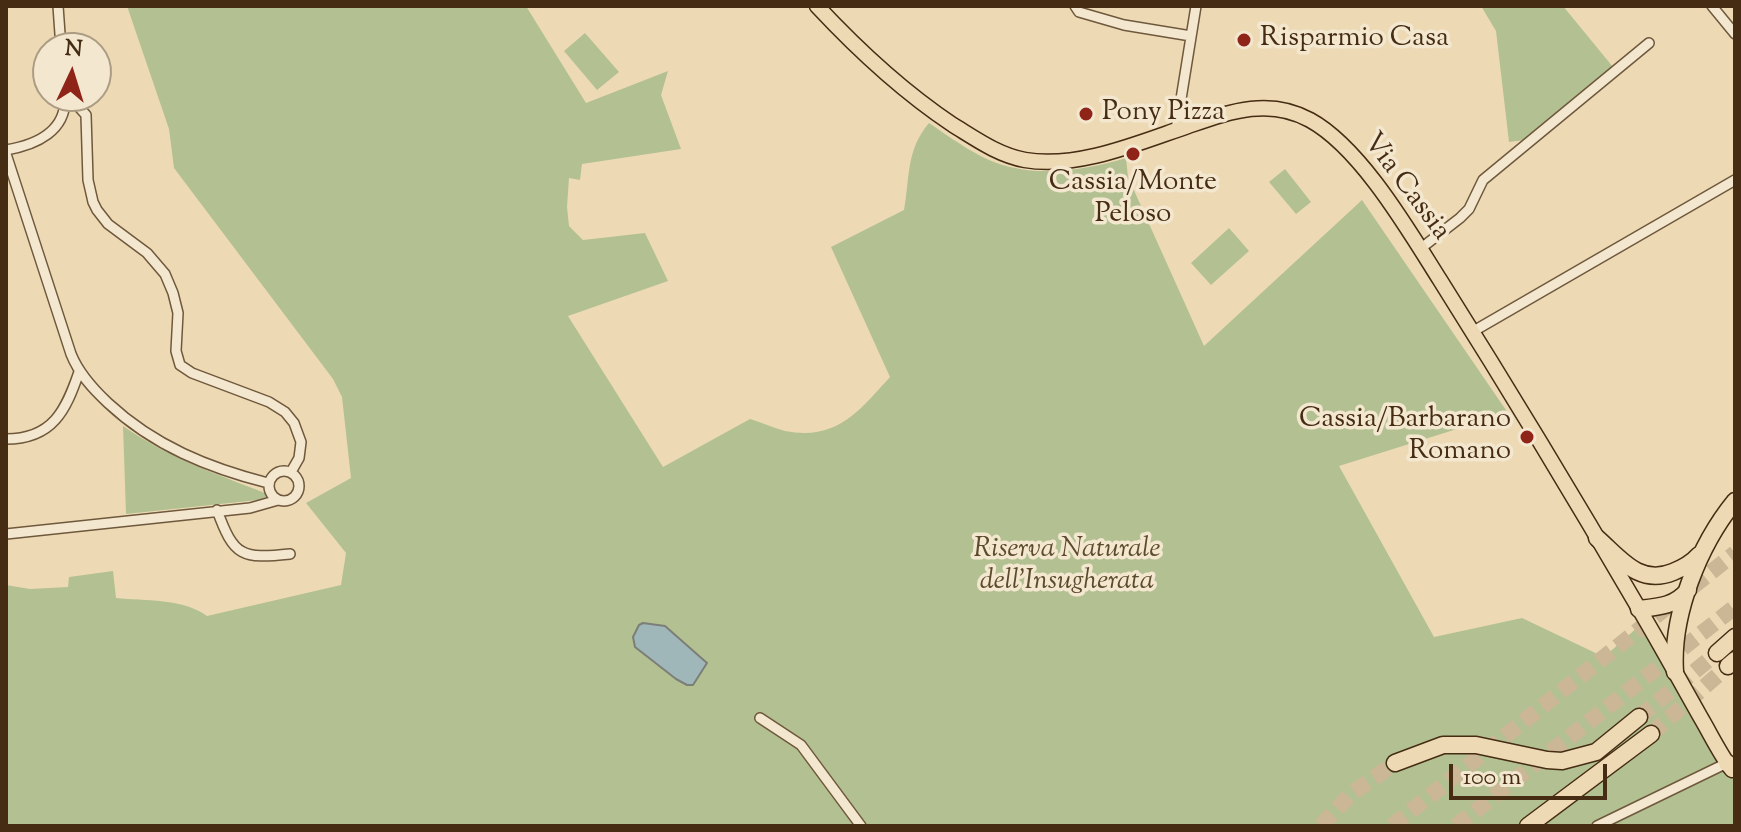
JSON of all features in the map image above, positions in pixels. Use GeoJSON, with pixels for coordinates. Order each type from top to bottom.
{"type":"FeatureCollection","features":[{"type":"Feature","properties":{"kind":"highway"},"geometry":{"type":"LineString","coordinates":[[1675,672],[1677,627],[1689,589],[1703,551],[1735,501]]}},
{"type":"Feature","properties":{"kind":"highway"},"geometry":{"type":"LineString","coordinates":[[1597,538],[1640,574],[1657,577],[1688,565],[1703,551]]}},
{"type":"Feature","properties":{"kind":"highway"},"geometry":{"type":"LineString","coordinates":[[1639,609],[1657,577]]}},
{"type":"Feature","properties":{"kind":"highway"},"geometry":{"type":"LineString","coordinates":[[1639,609],[1673,603],[1689,589]]}},
{"type":"Feature","properties":{"kind":"highway"},"geometry":{"type":"LineString","coordinates":[[1727,660],[1735,637]]}},
{"type":"Feature","properties":{"kind":"highway"},"geometry":{"type":"LineString","coordinates":[[1395,763],[1443,745],[1476,745],[1562,761],[1596,752],[1639,717]]}},
{"type":"Feature","properties":{"kind":"highway"},"geometry":{"type":"LineString","coordinates":[[1528,826],[1651,734]]}},
{"type":"Feature","properties":{"kind":"main road","name":"Via Cassia"},"geometry":{"type":"LineString","coordinates":[[817,6],[899,86],[981,143],[1005,154],[1035,161],[1067,160],[1111,152],[1225,113],[1250,108],[1277,108],[1304,116],[1325,130],[1357,161],[1383,193],[1420,249],[1597,538],[1732,768]]}},
{"type":"Feature","properties":{"kind":"street"},"geometry":{"type":"LineString","coordinates":[[58,6],[60,32]]}},
{"type":"Feature","properties":{"kind":"street"},"geometry":{"type":"LineString","coordinates":[[1075,6],[1079,12],[1124,25],[1191,36]]}},
{"type":"Feature","properties":{"kind":"street"},"geometry":{"type":"LineString","coordinates":[[1176,130],[1196,6]]}},
{"type":"Feature","properties":{"kind":"street"},"geometry":{"type":"LineString","coordinates":[[1712,6],[1735,34]]}},
{"type":"Feature","properties":{"kind":"street"},"geometry":{"type":"LineString","coordinates":[[1420,249],[1469,209],[1482,181],[1649,43]]}},
{"type":"Feature","properties":{"kind":"street"},"geometry":{"type":"LineString","coordinates":[[62,112],[58,125],[49,134],[33,144],[6,152],[79,372],[119,413],[161,443],[213,467],[268,483]]}},
{"type":"Feature","properties":{"kind":"street"},"geometry":{"type":"LineString","coordinates":[[83,112],[86,115],[89,185],[97,210],[112,228],[155,260],[171,286],[178,313],[176,351],[180,365],[188,371],[273,403],[285,412],[294,423],[301,442],[299,458],[291,472]]}},
{"type":"Feature","properties":{"kind":"street"},"geometry":{"type":"LineString","coordinates":[[1472,332],[1735,180]]}},
{"type":"Feature","properties":{"kind":"street"},"geometry":{"type":"LineString","coordinates":[[6,439],[32,434],[55,420],[69,401],[79,372]]}},
{"type":"Feature","properties":{"kind":"street"},"geometry":{"type":"LineString","coordinates":[[6,534],[288,501],[299,490],[298,480],[287,470],[277,472],[268,483],[270,493],[278,500]]}},
{"type":"Feature","properties":{"kind":"street"},"geometry":{"type":"LineString","coordinates":[[217,510],[228,539],[242,552],[260,557],[290,554]]}},
{"type":"Feature","properties":{"kind":"street"},"geometry":{"type":"LineString","coordinates":[[760,718],[801,745],[861,826]]}},
{"type":"Feature","properties":{"kind":"street"},"geometry":{"type":"LineString","coordinates":[[1597,826],[1732,768]]}},
{"type":"Feature","properties":{"kind":"green space","name":"Riserva Naturale dell'Insugherata"},"geometry":{"type":"Polygon","coordinates":[[[127,6],[526,6],[586,103],[668,71],[661,95],[681,149],[582,164],[580,180],[569,178],[567,207],[569,226],[583,240],[645,233],[668,281],[568,316],[663,467],[750,419],[785,431],[803,433],[833,427],[857,412],[890,377],[831,247],[904,210],[916,143],[929,123],[988,159],[1024,170],[1068,170],[1126,158],[1128,177],[1204,346],[1362,200],[1508,413],[1339,466],[1434,637],[1522,618],[1604,657],[1639,626],[1735,781],[1735,826],[6,826],[6,585],[30,589],[68,587],[69,577],[113,571],[116,598],[175,603],[207,616],[341,585],[346,553],[306,503],[351,478],[342,397],[333,379],[174,168],[169,129],[127,6]]]}},
{"type":"Feature","properties":{"kind":"green space"},"geometry":{"type":"Polygon","coordinates":[[[1481,6],[1563,6],[1613,67],[1525,140],[1509,142],[1496,31],[1481,6]]]}},
{"type":"Feature","properties":{"kind":"green space"},"geometry":{"type":"Polygon","coordinates":[[[585,33],[619,72],[597,90],[564,51],[585,33]]]}},
{"type":"Feature","properties":{"kind":"green space"},"geometry":{"type":"Polygon","coordinates":[[[1285,169],[1311,202],[1296,214],[1269,182],[1285,169]]]}},
{"type":"Feature","properties":{"kind":"green space"},"geometry":{"type":"Polygon","coordinates":[[[1229,228],[1249,251],[1211,285],[1191,263],[1229,228]]]}},
{"type":"Feature","properties":{"kind":"green space"},"geometry":{"type":"Polygon","coordinates":[[[123,426],[175,456],[265,493],[266,497],[126,514],[123,426]]]}},
{"type":"Feature","properties":{"kind":"water"},"geometry":{"type":"Polygon","coordinates":[[[643,623],[665,626],[707,663],[693,685],[676,679],[635,647],[633,637],[643,623]]]}},
{"type":"Feature","properties":{"kind":"tunnel"},"geometry":{"type":"LineString","coordinates":[[1392,826],[1735,553]]}},
{"type":"Feature","properties":{"kind":"tunnel"},"geometry":{"type":"LineString","coordinates":[[1456,826],[1735,607]]}},
{"type":"Feature","properties":{"kind":"tunnel"},"geometry":{"type":"LineString","coordinates":[[1639,717],[1717,653]]}},
{"type":"Feature","properties":{"kind":"tunnel"},"geometry":{"type":"LineString","coordinates":[[1651,734],[1728,666]]}},
{"type":"Feature","properties":{"kind":"tunnel"},"geometry":{"type":"LineString","coordinates":[[1321,826],[1351,794],[1395,763]]}},
{"type":"Feature","properties":{"kind":"place","name":"Risparmio Casa"},"geometry":{"type":"Point","coordinates":[1244,40]}},
{"type":"Feature","properties":{"kind":"place","name":"Pony Pizza"},"geometry":{"type":"Point","coordinates":[1086,114]}},
{"type":"Feature","properties":{"kind":"place","name":"Cassia/Monte Peloso"},"geometry":{"type":"Point","coordinates":[1133,154]}},
{"type":"Feature","properties":{"kind":"place","name":"Cassia/Barbarano Romano"},"geometry":{"type":"Point","coordinates":[1527,437]}}]}
